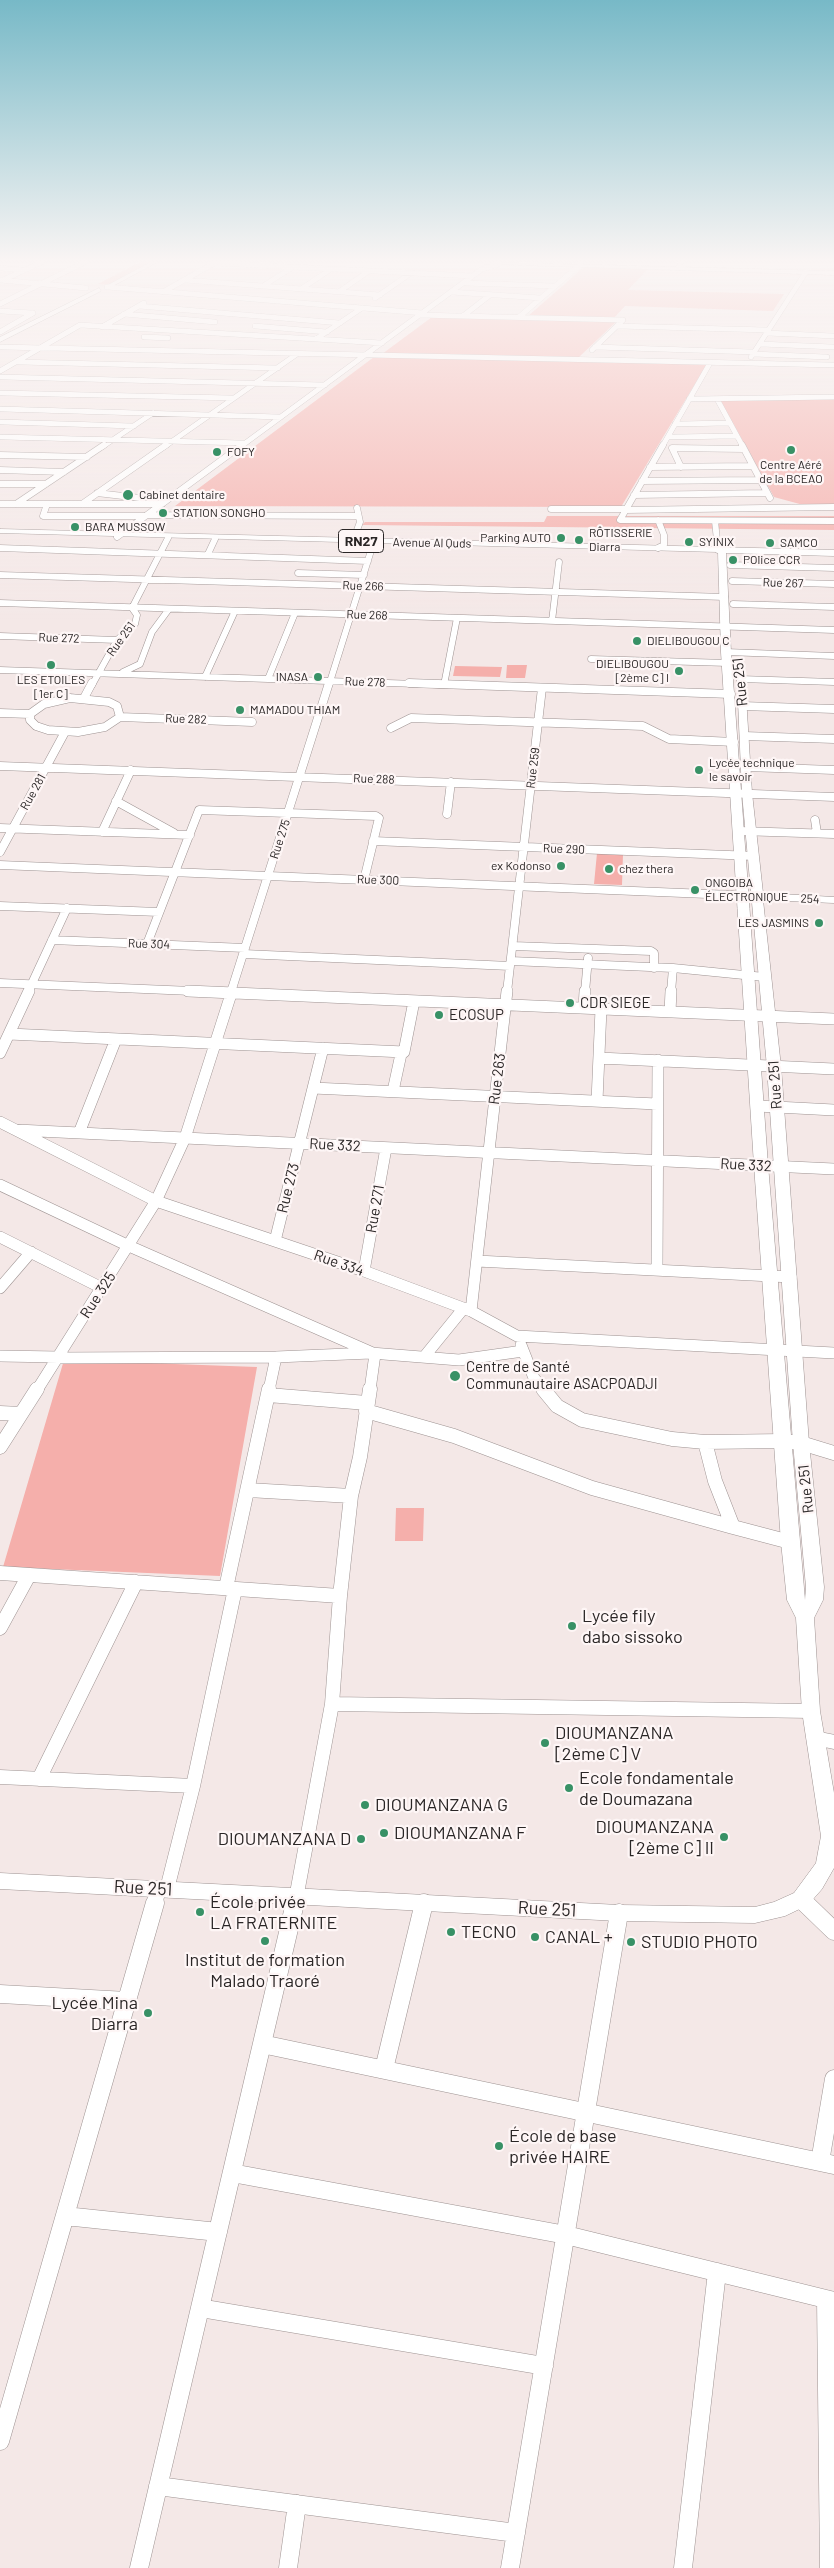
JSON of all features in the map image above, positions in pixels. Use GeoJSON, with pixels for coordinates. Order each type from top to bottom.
{"type":"FeatureCollection","features":[{"type":"Feature","properties":{"kind":"main road"},"geometry":{"type":"LineString","coordinates":[[104,534],[135,526],[140,532],[150,535]]}},
{"type":"Feature","properties":{"kind":"main road","name":"Avenue Al Quds"},"geometry":{"type":"LineString","coordinates":[[0,533],[658,548],[725,553]]}},
{"type":"Feature","properties":{"kind":"main road","name":"Avenue Al Quds"},"geometry":{"type":"LineString","coordinates":[[0,533],[353,540],[725,553],[834,554]]}},
{"type":"Feature","properties":{"kind":"main road","name":"Rue 251"},"geometry":{"type":"LineString","coordinates":[[725,553],[732,581],[729,600]]}},
{"type":"Feature","properties":{"kind":"main road","name":"Rue 251"},"geometry":{"type":"LineString","coordinates":[[725,553],[729,600],[731,694],[746,767],[742,793]]}},
{"type":"Feature","properties":{"kind":"main road","name":"Rue 251"},"geometry":{"type":"LineString","coordinates":[[0,1881],[619,1912],[755,1915],[778,1910],[801,1899],[815,1883],[826,1864],[832,1836],[814,1738],[805,1618],[796,1600],[790,1542],[751,1016],[749,975],[750,896],[739,739],[742,706],[740,679],[730,656]]}},
{"type":"Feature","properties":{"kind":"main road","name":"Rue 251"},"geometry":{"type":"LineString","coordinates":[[750,896],[764,976],[774,1067],[791,1277],[801,1443],[814,1587],[814,1600],[805,1618]]}},
{"type":"Feature","properties":{"kind":"main road","name":"254"},"geometry":{"type":"LineString","coordinates":[[750,896],[834,900]]}},
{"type":"Feature","properties":{"kind":"street"},"geometry":{"type":"LineString","coordinates":[[102,401],[116,382]]}},
{"type":"Feature","properties":{"kind":"street"},"geometry":{"type":"LineString","coordinates":[[202,382],[324,385]]}},
{"type":"Feature","properties":{"kind":"street"},"geometry":{"type":"LineString","coordinates":[[119,536],[328,382]]}},
{"type":"Feature","properties":{"kind":"street"},"geometry":{"type":"LineString","coordinates":[[699,382],[620,520],[834,522]]}},
{"type":"Feature","properties":{"kind":"street"},"geometry":{"type":"LineString","coordinates":[[82,504],[255,383]]}},
{"type":"Feature","properties":{"kind":"street"},"geometry":{"type":"LineString","coordinates":[[0,393],[234,398]]}},
{"type":"Feature","properties":{"kind":"street"},"geometry":{"type":"LineString","coordinates":[[689,399],[834,397]]}},
{"type":"Feature","properties":{"kind":"street"},"geometry":{"type":"LineString","coordinates":[[717,399],[775,508]]}},
{"type":"Feature","properties":{"kind":"street"},"geometry":{"type":"LineString","coordinates":[[94,412],[98,406]]}},
{"type":"Feature","properties":{"kind":"street"},"geometry":{"type":"LineString","coordinates":[[0,409],[281,417]]}},
{"type":"Feature","properties":{"kind":"street"},"geometry":{"type":"LineString","coordinates":[[16,504],[153,413]]}},
{"type":"Feature","properties":{"kind":"street"},"geometry":{"type":"LineString","coordinates":[[0,422],[134,426]]}},
{"type":"Feature","properties":{"kind":"street"},"geometry":{"type":"LineString","coordinates":[[675,424],[730,423]]}},
{"type":"Feature","properties":{"kind":"street"},"geometry":{"type":"LineString","coordinates":[[668,437],[737,436]]}},
{"type":"Feature","properties":{"kind":"street"},"geometry":{"type":"LineString","coordinates":[[0,437],[245,443]]}},
{"type":"Feature","properties":{"kind":"street"},"geometry":{"type":"LineString","coordinates":[[681,467],[672,448],[744,448]]}},
{"type":"Feature","properties":{"kind":"street"},"geometry":{"type":"LineString","coordinates":[[696,449],[700,455]]}},
{"type":"Feature","properties":{"kind":"street"},"geometry":{"type":"LineString","coordinates":[[0,455],[87,457]]}},
{"type":"Feature","properties":{"kind":"street"},"geometry":{"type":"LineString","coordinates":[[704,460],[709,466]]}},
{"type":"Feature","properties":{"kind":"street"},"geometry":{"type":"LineString","coordinates":[[650,467],[753,466]]}},
{"type":"Feature","properties":{"kind":"street"},"geometry":{"type":"LineString","coordinates":[[0,470],[64,472]]}},
{"type":"Feature","properties":{"kind":"street"},"geometry":{"type":"LineString","coordinates":[[642,481],[760,480]]}},
{"type":"Feature","properties":{"kind":"street"},"geometry":{"type":"LineString","coordinates":[[0,484],[46,484]]}},
{"type":"Feature","properties":{"kind":"street"},"geometry":{"type":"LineString","coordinates":[[97,493],[162,504]]}},
{"type":"Feature","properties":{"kind":"street"},"geometry":{"type":"LineString","coordinates":[[634,495],[769,496],[805,508]]}},
{"type":"Feature","properties":{"kind":"street"},"geometry":{"type":"LineString","coordinates":[[0,504],[162,504],[217,508]]}},
{"type":"Feature","properties":{"kind":"street"},"geometry":{"type":"LineString","coordinates":[[47,504],[42,516],[358,516]]}},
{"type":"Feature","properties":{"kind":"street"},"geometry":{"type":"LineString","coordinates":[[551,509],[834,507]]}},
{"type":"Feature","properties":{"kind":"street"},"geometry":{"type":"LineString","coordinates":[[353,540],[360,522],[357,508]]}},
{"type":"Feature","properties":{"kind":"street"},"geometry":{"type":"LineString","coordinates":[[658,520],[664,536],[664,545],[658,548]]}},
{"type":"Feature","properties":{"kind":"street"},"geometry":{"type":"LineString","coordinates":[[715,521],[725,553],[834,568]]}},
{"type":"Feature","properties":{"kind":"street","name":"Rue 251"},"geometry":{"type":"LineString","coordinates":[[84,698],[117,640],[135,624],[136,615],[132,608],[168,538]]}},
{"type":"Feature","properties":{"kind":"street"},"geometry":{"type":"LineString","coordinates":[[208,554],[215,539]]}},
{"type":"Feature","properties":{"kind":"street","name":"Rue 275"},"geometry":{"type":"LineString","coordinates":[[185,1138],[374,542]]}},
{"type":"Feature","properties":{"kind":"street"},"geometry":{"type":"LineString","coordinates":[[0,548],[161,552],[368,561]]}},
{"type":"Feature","properties":{"kind":"street"},"geometry":{"type":"LineString","coordinates":[[552,621],[559,562]]}},
{"type":"Feature","properties":{"kind":"street"},"geometry":{"type":"LineString","coordinates":[[298,573],[364,575]]}},
{"type":"Feature","properties":{"kind":"street","name":"Rue 266"},"geometry":{"type":"LineString","coordinates":[[0,575],[555,592],[834,607]]}},
{"type":"Feature","properties":{"kind":"street","name":"Rue 267"},"geometry":{"type":"LineString","coordinates":[[732,581],[834,584]]}},
{"type":"Feature","properties":{"kind":"street","name":"Rue 268"},"geometry":{"type":"LineString","coordinates":[[0,603],[834,630]]}},
{"type":"Feature","properties":{"kind":"street"},"geometry":{"type":"LineString","coordinates":[[117,674],[140,664],[152,632],[170,609]]}},
{"type":"Feature","properties":{"kind":"street"},"geometry":{"type":"LineString","coordinates":[[205,677],[235,611]]}},
{"type":"Feature","properties":{"kind":"street"},"geometry":{"type":"LineString","coordinates":[[268,679],[295,613]]}},
{"type":"Feature","properties":{"kind":"street"},"geometry":{"type":"LineString","coordinates":[[444,685],[457,618]]}},
{"type":"Feature","properties":{"kind":"street","name":"Rue 272"},"geometry":{"type":"LineString","coordinates":[[0,636],[117,640]]}},
{"type":"Feature","properties":{"kind":"street"},"geometry":{"type":"LineString","coordinates":[[591,659],[834,656]]}},
{"type":"Feature","properties":{"kind":"street","name":"Rue 278"},"geometry":{"type":"LineString","coordinates":[[0,670],[731,694]]}},
{"type":"Feature","properties":{"kind":"street"},"geometry":{"type":"LineString","coordinates":[[740,679],[834,682]]}},
{"type":"Feature","properties":{"kind":"street","name":"Rue 259"},"geometry":{"type":"LineString","coordinates":[[524,847],[542,688]]}},
{"type":"Feature","properties":{"kind":"street"},"geometry":{"type":"LineString","coordinates":[[0,713],[30,714],[44,704],[70,698],[84,698],[109,702],[120,711],[120,717],[105,727],[65,732],[36,726],[30,720],[30,714]]}},
{"type":"Feature","properties":{"kind":"street"},"geometry":{"type":"LineString","coordinates":[[742,706],[834,709]]}},
{"type":"Feature","properties":{"kind":"street","name":"Rue 282"},"geometry":{"type":"LineString","coordinates":[[120,717],[252,722]]}},
{"type":"Feature","properties":{"kind":"street"},"geometry":{"type":"LineString","coordinates":[[391,728],[411,718],[642,726],[669,740],[834,739]]}},
{"type":"Feature","properties":{"kind":"street","name":"Rue 281"},"geometry":{"type":"LineString","coordinates":[[0,852],[65,732]]}},
{"type":"Feature","properties":{"kind":"street","name":"Rue 288"},"geometry":{"type":"LineString","coordinates":[[0,766],[834,796]]}},
{"type":"Feature","properties":{"kind":"street"},"geometry":{"type":"LineString","coordinates":[[746,767],[834,770]]}},
{"type":"Feature","properties":{"kind":"street"},"geometry":{"type":"LineString","coordinates":[[102,832],[131,770]]}},
{"type":"Feature","properties":{"kind":"street"},"geometry":{"type":"LineString","coordinates":[[447,814],[451,782]]}},
{"type":"Feature","properties":{"kind":"street"},"geometry":{"type":"LineString","coordinates":[[116,801],[177,835]]}},
{"type":"Feature","properties":{"kind":"street"},"geometry":{"type":"LineString","coordinates":[[147,944],[200,810],[378,817],[364,880]]}},
{"type":"Feature","properties":{"kind":"street"},"geometry":{"type":"LineString","coordinates":[[815,820],[817,833]]}},
{"type":"Feature","properties":{"kind":"street"},"geometry":{"type":"LineString","coordinates":[[0,828],[190,835]]}},
{"type":"Feature","properties":{"kind":"street"},"geometry":{"type":"LineString","coordinates":[[745,831],[834,834]]}},
{"type":"Feature","properties":{"kind":"street","name":"Rue 290"},"geometry":{"type":"LineString","coordinates":[[373,841],[748,856]]}},
{"type":"Feature","properties":{"kind":"street","name":"Rue 263"},"geometry":{"type":"LineString","coordinates":[[467,1310],[477,1261],[524,847]]}},
{"type":"Feature","properties":{"kind":"street","name":"Rue 300"},"geometry":{"type":"LineString","coordinates":[[0,865],[750,896]]}},
{"type":"Feature","properties":{"kind":"street"},"geometry":{"type":"LineString","coordinates":[[0,906],[160,912]]}},
{"type":"Feature","properties":{"kind":"street"},"geometry":{"type":"LineString","coordinates":[[0,1053],[67,908]]}},
{"type":"Feature","properties":{"kind":"street","name":"Rue 304"},"geometry":{"type":"LineString","coordinates":[[52,940],[511,964],[672,968],[764,976]]}},
{"type":"Feature","properties":{"kind":"street"},"geometry":{"type":"LineString","coordinates":[[513,946],[651,951],[654,953],[654,968]]}},
{"type":"Feature","properties":{"kind":"street"},"geometry":{"type":"LineString","coordinates":[[584,1008],[588,950]]}},
{"type":"Feature","properties":{"kind":"street"},"geometry":{"type":"LineString","coordinates":[[670,1012],[672,968]]}},
{"type":"Feature","properties":{"kind":"street"},"geometry":{"type":"LineString","coordinates":[[0,983],[834,1019]]}},
{"type":"Feature","properties":{"kind":"street"},"geometry":{"type":"LineString","coordinates":[[393,1091],[401,1054],[404,1052],[414,1001]]}},
{"type":"Feature","properties":{"kind":"street"},"geometry":{"type":"LineString","coordinates":[[597,1101],[601,1009]]}},
{"type":"Feature","properties":{"kind":"street"},"geometry":{"type":"LineString","coordinates":[[9,1034],[404,1052]]}},
{"type":"Feature","properties":{"kind":"street"},"geometry":{"type":"LineString","coordinates":[[79,1133],[116,1039]]}},
{"type":"Feature","properties":{"kind":"street","name":"Rue 273"},"geometry":{"type":"LineString","coordinates":[[275,1241],[323,1048]]}},
{"type":"Feature","properties":{"kind":"street"},"geometry":{"type":"LineString","coordinates":[[599,1058],[834,1069]]}},
{"type":"Feature","properties":{"kind":"street"},"geometry":{"type":"LineString","coordinates":[[657,1270],[658,1060]]}},
{"type":"Feature","properties":{"kind":"street"},"geometry":{"type":"LineString","coordinates":[[313,1088],[658,1104]]}},
{"type":"Feature","properties":{"kind":"street"},"geometry":{"type":"LineString","coordinates":[[757,1106],[834,1110]]}},
{"type":"Feature","properties":{"kind":"street","name":"Rue 334"},"geometry":{"type":"LineString","coordinates":[[0,1122],[156,1201],[364,1271],[467,1310],[517,1336]]}},
{"type":"Feature","properties":{"kind":"street","name":"Rue 332"},"geometry":{"type":"LineString","coordinates":[[13,1130],[834,1169]]}},
{"type":"Feature","properties":{"kind":"street","name":"Rue 325"},"geometry":{"type":"LineString","coordinates":[[0,1447],[156,1201],[185,1138]]}},
{"type":"Feature","properties":{"kind":"street","name":"Rue 271"},"geometry":{"type":"LineString","coordinates":[[364,1271],[386,1148]]}},
{"type":"Feature","properties":{"kind":"street"},"geometry":{"type":"LineString","coordinates":[[0,1185],[129,1246],[375,1354]]}},
{"type":"Feature","properties":{"kind":"street"},"geometry":{"type":"LineString","coordinates":[[0,1237],[102,1288]]}},
{"type":"Feature","properties":{"kind":"street"},"geometry":{"type":"LineString","coordinates":[[0,1288],[31,1252]]}},
{"type":"Feature","properties":{"kind":"street"},"geometry":{"type":"LineString","coordinates":[[477,1261],[791,1277]]}},
{"type":"Feature","properties":{"kind":"street"},"geometry":{"type":"LineString","coordinates":[[424,1357],[467,1310]]}},
{"type":"Feature","properties":{"kind":"street"},"geometry":{"type":"LineString","coordinates":[[834,1353],[517,1336],[534,1378],[557,1406],[582,1420],[663,1437],[705,1442],[783,1441],[801,1443],[834,1453]]}},
{"type":"Feature","properties":{"kind":"street"},"geometry":{"type":"LineString","coordinates":[[0,1356],[276,1357],[375,1354],[459,1360],[523,1351]]}},
{"type":"Feature","properties":{"kind":"street"},"geometry":{"type":"LineString","coordinates":[[139,2568],[297,1896],[332,1704],[340,1596],[351,1496],[360,1457],[375,1354]]}},
{"type":"Feature","properties":{"kind":"street"},"geometry":{"type":"LineString","coordinates":[[0,2440],[127,2000],[163,1889],[193,1786],[248,1490],[276,1357]]}},
{"type":"Feature","properties":{"kind":"street"},"geometry":{"type":"LineString","coordinates":[[268,1395],[366,1407],[454,1436],[592,1488],[790,1542]]}},
{"type":"Feature","properties":{"kind":"street"},"geometry":{"type":"LineString","coordinates":[[0,1413],[22,1414]]}},
{"type":"Feature","properties":{"kind":"street"},"geometry":{"type":"LineString","coordinates":[[705,1442],[715,1481],[733,1526]]}},
{"type":"Feature","properties":{"kind":"street"},"geometry":{"type":"LineString","coordinates":[[248,1490],[351,1496]]}},
{"type":"Feature","properties":{"kind":"street"},"geometry":{"type":"LineString","coordinates":[[0,1573],[340,1596]]}},
{"type":"Feature","properties":{"kind":"street"},"geometry":{"type":"LineString","coordinates":[[0,1628],[29,1575]]}},
{"type":"Feature","properties":{"kind":"street"},"geometry":{"type":"LineString","coordinates":[[39,1779],[136,1582]]}},
{"type":"Feature","properties":{"kind":"street"},"geometry":{"type":"LineString","coordinates":[[332,1704],[811,1711]]}},
{"type":"Feature","properties":{"kind":"street"},"geometry":{"type":"LineString","coordinates":[[814,1738],[834,1742]]}},
{"type":"Feature","properties":{"kind":"street"},"geometry":{"type":"LineString","coordinates":[[0,1777],[193,1786]]}},
{"type":"Feature","properties":{"kind":"street"},"geometry":{"type":"LineString","coordinates":[[801,1899],[834,1931]]}},
{"type":"Feature","properties":{"kind":"street"},"geometry":{"type":"LineString","coordinates":[[384,2069],[424,1902]]}},
{"type":"Feature","properties":{"kind":"street"},"geometry":{"type":"LineString","coordinates":[[510,2568],[619,1912]]}},
{"type":"Feature","properties":{"kind":"street"},"geometry":{"type":"LineString","coordinates":[[1,1997],[127,2000]]}},
{"type":"Feature","properties":{"kind":"street"},"geometry":{"type":"LineString","coordinates":[[262,2044],[827,2163],[834,2079]]}},
{"type":"Feature","properties":{"kind":"street"},"geometry":{"type":"LineString","coordinates":[[232,2173],[566,2235],[830,2300],[829,2568]]}},
{"type":"Feature","properties":{"kind":"street"},"geometry":{"type":"LineString","coordinates":[[65,2216],[218,2232]]}},
{"type":"Feature","properties":{"kind":"street"},"geometry":{"type":"LineString","coordinates":[[683,2568],[717,2272]]}},
{"type":"Feature","properties":{"kind":"street"},"geometry":{"type":"LineString","coordinates":[[200,2308],[544,2366]]}},
{"type":"Feature","properties":{"kind":"street"},"geometry":{"type":"LineString","coordinates":[[158,2486],[516,2533]]}},
{"type":"Feature","properties":{"kind":"street"},"geometry":{"type":"LineString","coordinates":[[288,2568],[297,2504]]}},
{"type":"Feature","properties":{"kind":"shaded area"},"geometry":{"type":"Polygon","coordinates":[[[341,382],[696,382],[621,507],[175,506],[341,382]]]}},
{"type":"Feature","properties":{"kind":"shaded area","name":"Centre Aéré de la BCEAO"},"geometry":{"type":"Polygon","coordinates":[[[834,399],[834,505],[807,506],[774,497],[720,400],[834,399]]]}},
{"type":"Feature","properties":{"kind":"shaded area"},"geometry":{"type":"Polygon","coordinates":[[[547,516],[834,516],[834,530],[362,525],[365,522],[544,522],[547,516]]]}},
{"type":"Feature","properties":{"kind":"shaded area"},"geometry":{"type":"Polygon","coordinates":[[[507,665],[527,665],[525,678],[506,678],[507,665]]]}},
{"type":"Feature","properties":{"kind":"shaded area"},"geometry":{"type":"Polygon","coordinates":[[[455,666],[502,667],[500,677],[453,676],[455,666]]]}},
{"type":"Feature","properties":{"kind":"shaded area","name":"chez thera"},"geometry":{"type":"Polygon","coordinates":[[[597,853],[623,854],[622,885],[594,884],[597,853]]]}},
{"type":"Feature","properties":{"kind":"shaded area"},"geometry":{"type":"Polygon","coordinates":[[[64,1360],[257,1367],[220,1576],[3,1567],[64,1360]]]}},
{"type":"Feature","properties":{"kind":"shaded area"},"geometry":{"type":"Polygon","coordinates":[[[396,1508],[424,1508],[423,1541],[395,1541],[396,1508]]]}},
{"type":"Feature","properties":{"kind":"place","name":"Centre Aéré de la BCEAO"},"geometry":{"type":"Point","coordinates":[791,450]}},
{"type":"Feature","properties":{"kind":"place","name":"FOFY"},"geometry":{"type":"Point","coordinates":[217,452]}},
{"type":"Feature","properties":{"kind":"place","name":"Cabinet dentaire"},"geometry":{"type":"Point","coordinates":[128,495]}},
{"type":"Feature","properties":{"kind":"place","name":"STATION SONGHO"},"geometry":{"type":"Point","coordinates":[163,513]}},
{"type":"Feature","properties":{"kind":"place","name":"BARA MUSSOW"},"geometry":{"type":"Point","coordinates":[75,527]}},
{"type":"Feature","properties":{"kind":"place","name":"Parking AUTO"},"geometry":{"type":"Point","coordinates":[561,538]}},
{"type":"Feature","properties":{"kind":"place","name":"RÔTISSERIE Diarra"},"geometry":{"type":"Point","coordinates":[579,540]}},
{"type":"Feature","properties":{"kind":"place","name":"SYINIX"},"geometry":{"type":"Point","coordinates":[689,542]}},
{"type":"Feature","properties":{"kind":"place","name":"SAMCO"},"geometry":{"type":"Point","coordinates":[770,543]}},
{"type":"Feature","properties":{"kind":"place","name":"POlice CCR"},"geometry":{"type":"Point","coordinates":[733,560]}},
{"type":"Feature","properties":{"kind":"place","name":"DIELIBOUGOU C"},"geometry":{"type":"Point","coordinates":[637,641]}},
{"type":"Feature","properties":{"kind":"place","name":"LES ETOILES [1er C]"},"geometry":{"type":"Point","coordinates":[51,665]}},
{"type":"Feature","properties":{"kind":"place","name":"DIELIBOUGOU [2ème C] I"},"geometry":{"type":"Point","coordinates":[679,671]}},
{"type":"Feature","properties":{"kind":"place","name":"INASA"},"geometry":{"type":"Point","coordinates":[318,677]}},
{"type":"Feature","properties":{"kind":"place","name":"MAMADOU THIAM"},"geometry":{"type":"Point","coordinates":[240,710]}},
{"type":"Feature","properties":{"kind":"place","name":"Lycée technique le savoir"},"geometry":{"type":"Point","coordinates":[699,770]}},
{"type":"Feature","properties":{"kind":"place","name":"ex Kodonso"},"geometry":{"type":"Point","coordinates":[561,866]}},
{"type":"Feature","properties":{"kind":"place","name":"chez thera"},"geometry":{"type":"Point","coordinates":[609,869]}},
{"type":"Feature","properties":{"kind":"place","name":"ONGOIBA ÉLECTRONIQUE"},"geometry":{"type":"Point","coordinates":[695,890]}},
{"type":"Feature","properties":{"kind":"place","name":"LES JASMINS"},"geometry":{"type":"Point","coordinates":[819,923]}},
{"type":"Feature","properties":{"kind":"place","name":"CDR SIEGE"},"geometry":{"type":"Point","coordinates":[570,1003]}},
{"type":"Feature","properties":{"kind":"place","name":"ECOSUP"},"geometry":{"type":"Point","coordinates":[439,1015]}},
{"type":"Feature","properties":{"kind":"place","name":"Centre de Santé Communautaire ASACPOADJI"},"geometry":{"type":"Point","coordinates":[455,1376]}},
{"type":"Feature","properties":{"kind":"place","name":"Lycée fily dabo sissoko"},"geometry":{"type":"Point","coordinates":[572,1626]}},
{"type":"Feature","properties":{"kind":"place","name":"DIOUMANZANA [2ème C] V"},"geometry":{"type":"Point","coordinates":[545,1743]}},
{"type":"Feature","properties":{"kind":"place","name":"Ecole fondamentale de Doumazana"},"geometry":{"type":"Point","coordinates":[569,1788]}},
{"type":"Feature","properties":{"kind":"place","name":"DIOUMANZANA G"},"geometry":{"type":"Point","coordinates":[365,1805]}},
{"type":"Feature","properties":{"kind":"place","name":"DIOUMANZANA F"},"geometry":{"type":"Point","coordinates":[384,1833]}},
{"type":"Feature","properties":{"kind":"place","name":"DIOUMANZANA [2ème C] II"},"geometry":{"type":"Point","coordinates":[724,1837]}},
{"type":"Feature","properties":{"kind":"place","name":"DIOUMANZANA D"},"geometry":{"type":"Point","coordinates":[361,1839]}},
{"type":"Feature","properties":{"kind":"place","name":"École privée LA FRATERNITE"},"geometry":{"type":"Point","coordinates":[200,1912]}},
{"type":"Feature","properties":{"kind":"place","name":"TECNO"},"geometry":{"type":"Point","coordinates":[451,1932]}},
{"type":"Feature","properties":{"kind":"place","name":"CANAL +"},"geometry":{"type":"Point","coordinates":[535,1937]}},
{"type":"Feature","properties":{"kind":"place","name":"Institut de formation Malado Traoré"},"geometry":{"type":"Point","coordinates":[265,1941]}},
{"type":"Feature","properties":{"kind":"place","name":"STUDIO PHOTO"},"geometry":{"type":"Point","coordinates":[631,1942]}},
{"type":"Feature","properties":{"kind":"place","name":"Lycée Mina Diarra"},"geometry":{"type":"Point","coordinates":[148,2013]}},
{"type":"Feature","properties":{"kind":"place","name":"École de base privée HAIRE"},"geometry":{"type":"Point","coordinates":[499,2146]}}]}
